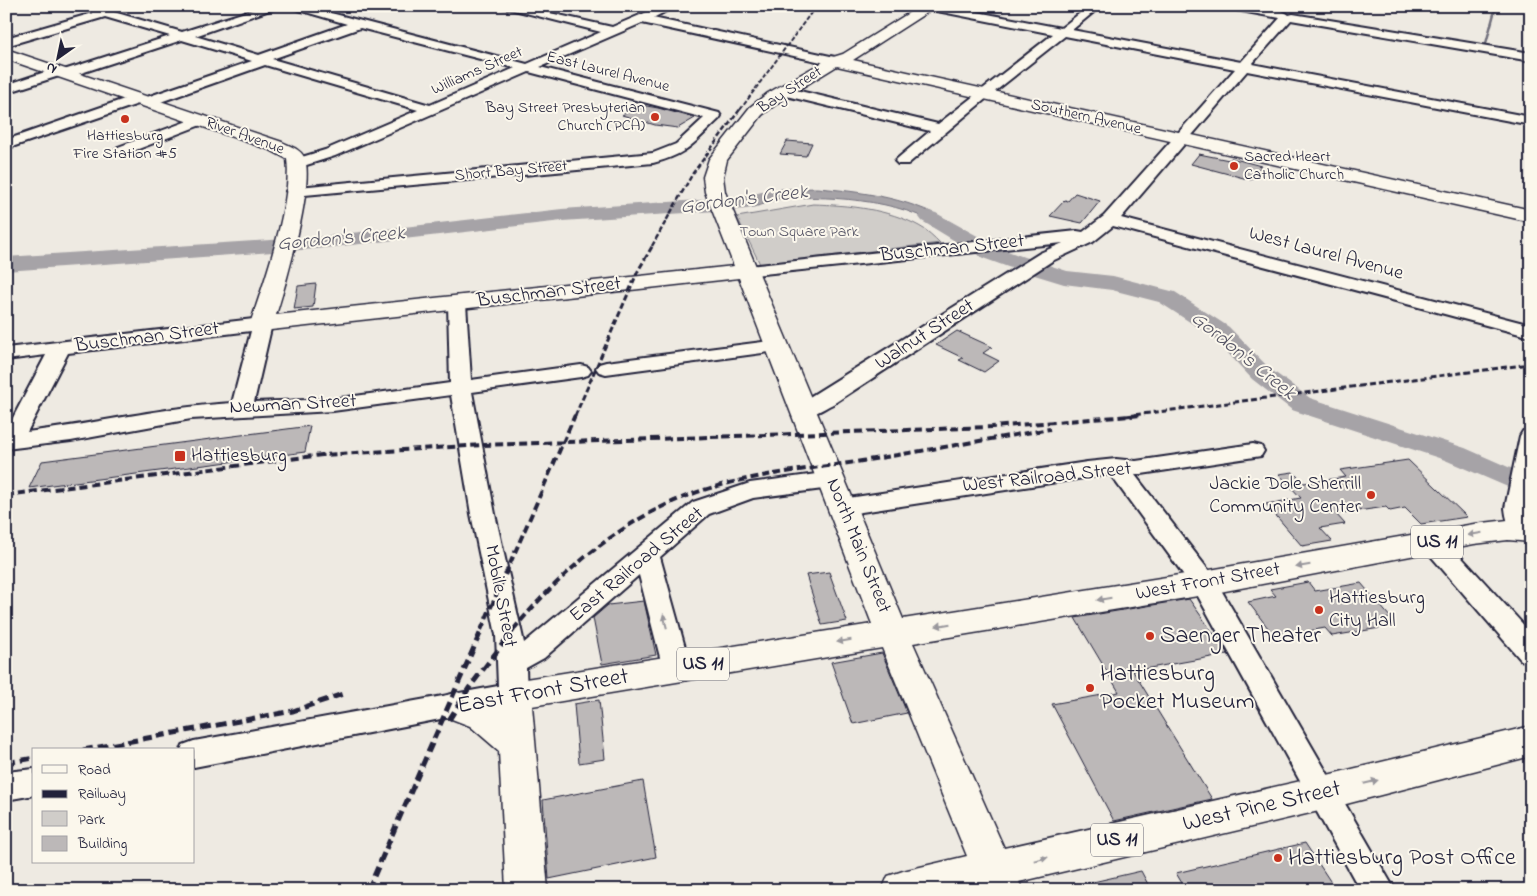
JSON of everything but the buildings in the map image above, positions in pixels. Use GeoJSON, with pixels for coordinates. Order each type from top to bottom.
{"type":"FeatureCollection","features":[{"type":"Feature","properties":{"kind":"main road","name":"Bay Street"},"geometry":{"type":"LineString","coordinates":[[835,61],[920,6]]}},
{"type":"Feature","properties":{"kind":"main road","name":"Bay Street"},"geometry":{"type":"LineString","coordinates":[[720,207],[713,177],[718,159],[759,107],[835,61],[848,57],[929,6]]}},
{"type":"Feature","properties":{"kind":"main road","name":"River Avenue"},"geometry":{"type":"LineString","coordinates":[[6,54],[201,120],[284,150],[294,156],[297,163],[285,244],[262,324]]}},
{"type":"Feature","properties":{"kind":"main road","name":"Southern Avenue"},"geometry":{"type":"LineString","coordinates":[[835,61],[1531,216]]}},
{"type":"Feature","properties":{"kind":"main road","name":"North Main Street"},"geometry":{"type":"LineString","coordinates":[[720,207],[892,633],[997,880]]}},
{"type":"Feature","properties":{"kind":"main road","name":"Buschman Street"},"geometry":{"type":"LineString","coordinates":[[262,324],[745,271]]}},
{"type":"Feature","properties":{"kind":"main road","name":"West Front Street"},"geometry":{"type":"LineString","coordinates":[[892,633],[1204,583],[1494,531],[1524,523]]}},
{"type":"Feature","properties":{"kind":"main road","name":"East Front Street"},"geometry":{"type":"LineString","coordinates":[[512,678],[677,669],[892,633]]}},
{"type":"Feature","properties":{"kind":"main road","name":"Mobile Street"},"geometry":{"type":"LineString","coordinates":[[512,678],[527,890]]}},
{"type":"Feature","properties":{"kind":"main road"},"geometry":{"type":"LineString","coordinates":[[457,706],[469,708],[483,716],[516,745]]}},
{"type":"Feature","properties":{"kind":"main road","name":"West Pine Street"},"geometry":{"type":"LineString","coordinates":[[997,880],[1240,811],[1323,793],[1531,741]]}},
{"type":"Feature","properties":{"kind":"main road","name":"US 11"},"geometry":{"type":"LineString","coordinates":[[903,890],[997,880]]}},
{"type":"Feature","properties":{"kind":"street"},"geometry":{"type":"LineString","coordinates":[[80,6],[432,110]]}},
{"type":"Feature","properties":{"kind":"street"},"geometry":{"type":"LineString","coordinates":[[6,89],[182,37],[276,6]]}},
{"type":"Feature","properties":{"kind":"street","name":"East Laurel Avenue"},"geometry":{"type":"LineString","coordinates":[[290,6],[309,8],[360,24],[714,116]]}},
{"type":"Feature","properties":{"kind":"street"},"geometry":{"type":"LineString","coordinates":[[503,6],[612,31]]}},
{"type":"Feature","properties":{"kind":"street","name":"Williams Street"},"geometry":{"type":"LineString","coordinates":[[297,163],[323,156],[670,6]]}},
{"type":"Feature","properties":{"kind":"street"},"geometry":{"type":"LineString","coordinates":[[929,6],[1531,121]]}},
{"type":"Feature","properties":{"kind":"street"},"geometry":{"type":"LineString","coordinates":[[903,161],[939,129],[1096,6]]}},
{"type":"Feature","properties":{"kind":"street"},"geometry":{"type":"LineString","coordinates":[[1230,6],[1289,14],[1531,57]]}},
{"type":"Feature","properties":{"kind":"street"},"geometry":{"type":"LineString","coordinates":[[6,42],[124,9]]}},
{"type":"Feature","properties":{"kind":"street","name":"Walnut Street"},"geometry":{"type":"LineString","coordinates":[[803,410],[825,399],[1017,276],[1043,253],[1082,241],[1110,220],[1289,14]]}},
{"type":"Feature","properties":{"kind":"street","name":"Southern Avenue"},"geometry":{"type":"LineString","coordinates":[[642,19],[835,61]]}},
{"type":"Feature","properties":{"kind":"street"},"geometry":{"type":"LineString","coordinates":[[6,145],[261,60],[360,24]]}},
{"type":"Feature","properties":{"kind":"street"},"geometry":{"type":"LineString","coordinates":[[783,92],[939,129]]}},
{"type":"Feature","properties":{"kind":"street","name":"Short Bay Street"},"geometry":{"type":"LineString","coordinates":[[294,191],[653,158],[684,147],[714,116]]}},
{"type":"Feature","properties":{"kind":"street"},"geometry":{"type":"LineString","coordinates":[[123,150],[201,120]]}},
{"type":"Feature","properties":{"kind":"street","name":"West Laurel Avenue"},"geometry":{"type":"LineString","coordinates":[[1110,220],[1531,331]]}},
{"type":"Feature","properties":{"kind":"street","name":"Buschman Street"},"geometry":{"type":"LineString","coordinates":[[745,271],[1000,244],[1043,253]]}},
{"type":"Feature","properties":{"kind":"street","name":"Mobile Street"},"geometry":{"type":"LineString","coordinates":[[457,304],[461,389],[481,504],[506,611],[512,678]]}},
{"type":"Feature","properties":{"kind":"street","name":"Buschman Street"},"geometry":{"type":"LineString","coordinates":[[6,354],[262,324]]}},
{"type":"Feature","properties":{"kind":"street","name":"River Avenue"},"geometry":{"type":"LineString","coordinates":[[242,408],[262,324]]}},
{"type":"Feature","properties":{"kind":"street"},"geometry":{"type":"LineString","coordinates":[[606,368],[777,346]]}},
{"type":"Feature","properties":{"kind":"street"},"geometry":{"type":"LineString","coordinates":[[9,442],[60,348]]}},
{"type":"Feature","properties":{"kind":"street","name":"Newman Street"},"geometry":{"type":"LineString","coordinates":[[9,442],[71,434],[191,412],[242,408],[307,408],[461,389],[581,371]]}},
{"type":"Feature","properties":{"kind":"street"},"geometry":{"type":"LineString","coordinates":[[1524,523],[1525,470],[1531,436]]}},
{"type":"Feature","properties":{"kind":"street","name":"West Railroad Street"},"geometry":{"type":"LineString","coordinates":[[836,493],[947,489],[1116,466],[1136,468],[1253,451]]}},
{"type":"Feature","properties":{"kind":"street"},"geometry":{"type":"LineString","coordinates":[[1116,466],[1204,583],[1378,890]]}},
{"type":"Feature","properties":{"kind":"street","name":"East Railroad Street"},"geometry":{"type":"LineString","coordinates":[[512,678],[534,650],[648,555],[696,512],[714,502],[750,491],[836,493]]}},
{"type":"Feature","properties":{"kind":"street"},"geometry":{"type":"LineString","coordinates":[[1433,542],[1531,652]]}},
{"type":"Feature","properties":{"kind":"street"},"geometry":{"type":"LineString","coordinates":[[648,555],[677,669]]}},
{"type":"Feature","properties":{"kind":"street","name":"East Front Street"},"geometry":{"type":"LineString","coordinates":[[195,754],[457,706],[512,678]]}},
{"type":"Feature","properties":{"kind":"street"},"geometry":{"type":"LineString","coordinates":[[6,786],[32,782]]}},
{"type":"Feature","properties":{"kind":"green space","name":"Town Square Park"},"geometry":{"type":"Polygon","coordinates":[[[813,204],[840,205],[881,212],[907,220],[922,228],[940,243],[760,264],[737,217],[813,204]]]}},
{"type":"Feature","properties":{"kind":"water"},"geometry":{"type":"Polygon","coordinates":[[[817,188],[857,192],[897,200],[935,214],[953,223],[969,235],[952,237],[936,224],[917,215],[895,207],[872,202],[849,199],[783,198],[754,207],[734,208],[730,200],[782,189],[817,188]]]}},
{"type":"Feature","properties":{"kind":"waterway"},"geometry":{"type":"LineString","coordinates":[[1485,47],[1495,10],[1493,6]]}},
{"type":"Feature","properties":{"kind":"waterway","name":"Gordon's Creek"},"geometry":{"type":"LineString","coordinates":[[6,264],[316,243],[562,215],[747,203],[768,196]]}},
{"type":"Feature","properties":{"kind":"waterway","name":"Gordon's Creek"},"geometry":{"type":"LineString","coordinates":[[929,217],[991,253],[1016,262],[1064,277],[1113,283],[1167,297],[1221,332],[1261,374],[1301,404],[1455,454],[1531,488]]}},
{"type":"Feature","properties":{"kind":"railway"},"geometry":{"type":"LineString","coordinates":[[740,110],[816,6]]}},
{"type":"Feature","properties":{"kind":"railway"},"geometry":{"type":"LineString","coordinates":[[652,246],[693,173],[741,108]]}},
{"type":"Feature","properties":{"kind":"railway"},"geometry":{"type":"LineString","coordinates":[[575,416],[638,271],[653,245]]}},
{"type":"Feature","properties":{"kind":"railway"},"geometry":{"type":"LineString","coordinates":[[1126,416],[1531,364]]}},
{"type":"Feature","properties":{"kind":"railway"},"geometry":{"type":"LineString","coordinates":[[563,442],[575,415]]}},
{"type":"Feature","properties":{"kind":"railway"},"geometry":{"type":"LineString","coordinates":[[563,442],[992,427],[1142,415]]}},
{"type":"Feature","properties":{"kind":"railway"},"geometry":{"type":"LineString","coordinates":[[513,630],[555,584],[603,543],[629,525],[685,497],[731,482],[766,475],[856,462],[1050,429]]}},
{"type":"Feature","properties":{"kind":"railway"},"geometry":{"type":"LineString","coordinates":[[6,495],[322,455],[563,442]]}},
{"type":"Feature","properties":{"kind":"railway"},"geometry":{"type":"LineString","coordinates":[[481,630],[563,442]]}},
{"type":"Feature","properties":{"kind":"railway"},"geometry":{"type":"LineString","coordinates":[[368,890],[482,629]]}},
{"type":"Feature","properties":{"kind":"railway"},"geometry":{"type":"LineString","coordinates":[[449,720],[469,688],[514,629]]}},
{"type":"Feature","properties":{"kind":"railway"},"geometry":{"type":"LineString","coordinates":[[94,748],[293,711],[346,693]]}},
{"type":"Feature","properties":{"kind":"railway"},"geometry":{"type":"LineString","coordinates":[[6,763],[32,758]]}},
{"type":"Feature","properties":{"kind":"place","name":"Bay Street Presbyterian Church (PCA)"},"geometry":{"type":"Point","coordinates":[655,117]}},
{"type":"Feature","properties":{"kind":"place","name":"Hattiesburg Fire Station #5"},"geometry":{"type":"Point","coordinates":[125,119]}},
{"type":"Feature","properties":{"kind":"place","name":"Sacred Heart Catholic Church"},"geometry":{"type":"Point","coordinates":[1234,166]}},
{"type":"Feature","properties":{"kind":"place","name":"Hattiesburg"},"geometry":{"type":"Point","coordinates":[180,456]}},
{"type":"Feature","properties":{"kind":"place","name":"Jackie Dole Sherrill Community Center"},"geometry":{"type":"Point","coordinates":[1371,495]}},
{"type":"Feature","properties":{"kind":"place","name":"Hattiesburg City Hall"},"geometry":{"type":"Point","coordinates":[1319,610]}},
{"type":"Feature","properties":{"kind":"place","name":"Saenger Theater"},"geometry":{"type":"Point","coordinates":[1150,636]}},
{"type":"Feature","properties":{"kind":"place","name":"Hattiesburg Pocket Museum"},"geometry":{"type":"Point","coordinates":[1090,688]}},
{"type":"Feature","properties":{"kind":"place","name":"Hattiesburg Post Office"},"geometry":{"type":"Point","coordinates":[1278,858]}}]}
